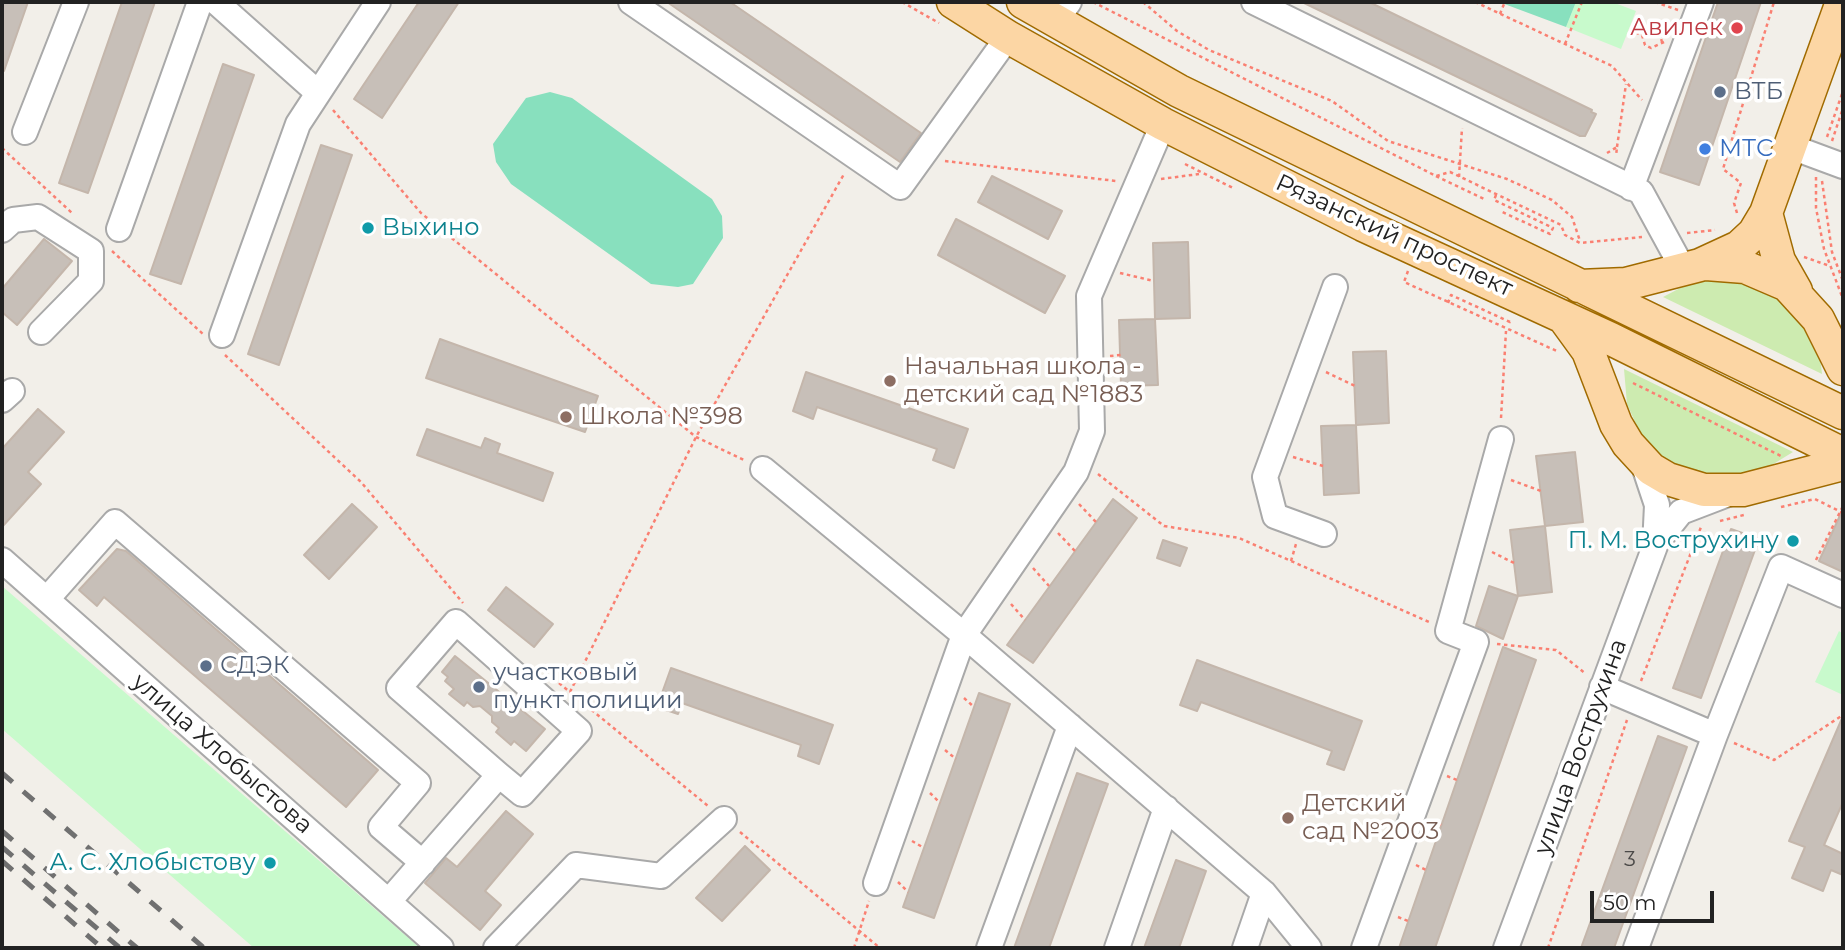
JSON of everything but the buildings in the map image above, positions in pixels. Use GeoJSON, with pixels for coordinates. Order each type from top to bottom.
{"type":"FeatureCollection","features":[{"type":"Feature","properties":{"kind":"main road","name":"Рязанский проспект"},"geometry":{"type":"LineString","coordinates":[[953,2],[1008,37],[1163,124],[1363,225],[1560,314],[1843,454]]}},
{"type":"Feature","properties":{"kind":"main road","name":"Рязанский проспект"},"geometry":{"type":"LineString","coordinates":[[1023,2],[1062,12],[1179,91],[1626,311],[1836,410]]}},
{"type":"Feature","properties":{"kind":"main road"},"geometry":{"type":"LineString","coordinates":[[1610,406],[1606,371],[1611,339],[1626,311],[1650,286],[1739,247],[1754,233],[1753,215],[1789,146],[1840,12]]}},
{"type":"Feature","properties":{"kind":"main road"},"geometry":{"type":"LineString","coordinates":[[1752,488],[1797,462],[1836,410],[1826,331],[1779,261],[1753,215]]}},
{"type":"Feature","properties":{"kind":"main road"},"geometry":{"type":"LineString","coordinates":[[1577,286],[1626,284],[1684,269],[1745,267],[1774,277],[1826,331]]}},
{"type":"Feature","properties":{"kind":"main road"},"geometry":{"type":"LineString","coordinates":[[1560,314],[1588,351],[1616,424],[1642,460],[1668,479],[1704,490],[1752,488],[1843,464]]}},
{"type":"Feature","properties":{"kind":"street"},"geometry":{"type":"LineString","coordinates":[[25,132],[76,2]]}},
{"type":"Feature","properties":{"kind":"street"},"geometry":{"type":"LineString","coordinates":[[115,239],[200,2]]}},
{"type":"Feature","properties":{"kind":"street"},"geometry":{"type":"LineString","coordinates":[[216,2],[317,92]]}},
{"type":"Feature","properties":{"kind":"street"},"geometry":{"type":"LineString","coordinates":[[215,340],[298,124],[378,2]]}},
{"type":"Feature","properties":{"kind":"street"},"geometry":{"type":"LineString","coordinates":[[631,2],[900,187],[1008,37]]}},
{"type":"Feature","properties":{"kind":"street"},"geometry":{"type":"LineString","coordinates":[[1254,2],[1641,192],[1684,269]]}},
{"type":"Feature","properties":{"kind":"street"},"geometry":{"type":"LineString","coordinates":[[1631,188],[1658,117],[1673,46],[1701,2]]}},
{"type":"Feature","properties":{"kind":"street"},"geometry":{"type":"LineString","coordinates":[[876,883],[964,635],[1064,490],[1081,460],[1092,431],[1089,296],[1163,124]]}},
{"type":"Feature","properties":{"kind":"street"},"geometry":{"type":"LineString","coordinates":[[1789,146],[1843,166]]}},
{"type":"Feature","properties":{"kind":"street"},"geometry":{"type":"LineString","coordinates":[[2,230],[13,220],[38,217],[91,251],[91,281],[41,332]]}},
{"type":"Feature","properties":{"kind":"street"},"geometry":{"type":"LineString","coordinates":[[1324,534],[1275,516],[1265,477],[1309,364],[1335,287]]}},
{"type":"Feature","properties":{"kind":"street"},"geometry":{"type":"LineString","coordinates":[[1364,948],[1476,642],[1448,631],[1501,439]]}},
{"type":"Feature","properties":{"kind":"street","name":"улица Вострухина"},"geometry":{"type":"LineString","coordinates":[[1642,460],[1657,505],[1655,545]]}},
{"type":"Feature","properties":{"kind":"street"},"geometry":{"type":"LineString","coordinates":[[763,469],[964,635],[1264,893],[1309,948]]}},
{"type":"Feature","properties":{"kind":"street","name":"улица Вострухина"},"geometry":{"type":"LineString","coordinates":[[1506,948],[1594,686],[1655,545],[1662,532],[1681,512],[1711,498],[1752,488]]}},
{"type":"Feature","properties":{"kind":"street"},"geometry":{"type":"LineString","coordinates":[[47,599],[115,522],[418,783],[381,827],[423,863]]}},
{"type":"Feature","properties":{"kind":"street","name":"улица Хлобыстова"},"geometry":{"type":"LineString","coordinates":[[2,560],[441,948]]}},
{"type":"Feature","properties":{"kind":"street"},"geometry":{"type":"LineString","coordinates":[[1636,948],[1781,567],[1843,595]]}},
{"type":"Feature","properties":{"kind":"street"},"geometry":{"type":"LineString","coordinates":[[456,622],[579,731],[522,794],[499,775],[399,688],[456,622]]}},
{"type":"Feature","properties":{"kind":"street"},"geometry":{"type":"LineString","coordinates":[[1594,686],[1715,735]]}},
{"type":"Feature","properties":{"kind":"street"},"geometry":{"type":"LineString","coordinates":[[989,948],[1070,726]]}},
{"type":"Feature","properties":{"kind":"street"},"geometry":{"type":"LineString","coordinates":[[389,901],[499,775]]}},
{"type":"Feature","properties":{"kind":"street"},"geometry":{"type":"LineString","coordinates":[[1117,948],[1166,808]]}},
{"type":"Feature","properties":{"kind":"street"},"geometry":{"type":"LineString","coordinates":[[496,948],[576,865],[662,876],[724,819]]}},
{"type":"Feature","properties":{"kind":"street"},"geometry":{"type":"LineString","coordinates":[[1245,948],[1264,893]]}},
{"type":"Feature","properties":{"kind":"path"},"geometry":{"type":"LineString","coordinates":[[1093,2],[1484,200]]}},
{"type":"Feature","properties":{"kind":"path"},"geometry":{"type":"LineString","coordinates":[[1143,2],[1177,31],[1209,50],[1332,101],[1388,141],[1507,179],[1552,200],[1572,217],[1580,243],[1565,235],[1561,225],[1450,172],[1436,176]]}},
{"type":"Feature","properties":{"kind":"path"},"geometry":{"type":"LineString","coordinates":[[1475,2],[1612,66],[1658,117]]}},
{"type":"Feature","properties":{"kind":"path"},"geometry":{"type":"LineString","coordinates":[[1565,45],[1581,2]]}},
{"type":"Feature","properties":{"kind":"path"},"geometry":{"type":"LineString","coordinates":[[1753,215],[1734,204],[1741,183],[1723,169],[1774,2]]}},
{"type":"Feature","properties":{"kind":"path"},"geometry":{"type":"LineString","coordinates":[[1500,14],[1504,4]]}},
{"type":"Feature","properties":{"kind":"path"},"geometry":{"type":"LineString","coordinates":[[1642,35],[1650,28],[1673,46]]}},
{"type":"Feature","properties":{"kind":"path"},"geometry":{"type":"LineString","coordinates":[[1629,30],[1642,35]]}},
{"type":"Feature","properties":{"kind":"path"},"geometry":{"type":"LineString","coordinates":[[1642,35],[1645,45],[1651,48],[1673,46]]}},
{"type":"Feature","properties":{"kind":"path"},"geometry":{"type":"LineString","coordinates":[[1617,146],[1627,83]]}},
{"type":"Feature","properties":{"kind":"path"},"geometry":{"type":"LineString","coordinates":[[317,92],[421,213],[696,437],[763,469]]}},
{"type":"Feature","properties":{"kind":"path"},"geometry":{"type":"LineString","coordinates":[[1459,177],[1464,106]]}},
{"type":"Feature","properties":{"kind":"path"},"geometry":{"type":"LineString","coordinates":[[2,148],[73,214]]}},
{"type":"Feature","properties":{"kind":"path"},"geometry":{"type":"LineString","coordinates":[[570,692],[696,437],[854,156]]}},
{"type":"Feature","properties":{"kind":"path"},"geometry":{"type":"LineString","coordinates":[[921,158],[1136,183],[1201,173]]}},
{"type":"Feature","properties":{"kind":"path"},"geometry":{"type":"LineString","coordinates":[[1496,195],[1494,200],[1553,228],[1550,234],[1500,211]]}},
{"type":"Feature","properties":{"kind":"path"},"geometry":{"type":"LineString","coordinates":[[115,239],[361,482],[468,609]]}},
{"type":"Feature","properties":{"kind":"path"},"geometry":{"type":"LineString","coordinates":[[1832,252],[1843,281]]}},
{"type":"Feature","properties":{"kind":"path"},"geometry":{"type":"LineString","coordinates":[[1830,266],[1843,299]]}},
{"type":"Feature","properties":{"kind":"path"},"geometry":{"type":"LineString","coordinates":[[1101,269],[1154,281]]}},
{"type":"Feature","properties":{"kind":"path"},"geometry":{"type":"LineString","coordinates":[[1457,298],[1451,295],[1448,303],[1562,354]]}},
{"type":"Feature","properties":{"kind":"path"},"geometry":{"type":"LineString","coordinates":[[1501,439],[1506,330]]}},
{"type":"Feature","properties":{"kind":"path"},"geometry":{"type":"LineString","coordinates":[[1309,364],[1355,386]]}},
{"type":"Feature","properties":{"kind":"path"},"geometry":{"type":"LineString","coordinates":[[1633,383],[1786,458]]}},
{"type":"Feature","properties":{"kind":"path"},"geometry":{"type":"LineString","coordinates":[[1275,452],[1323,466]]}},
{"type":"Feature","properties":{"kind":"path"},"geometry":{"type":"LineString","coordinates":[[1081,460],[1164,526],[1239,538],[1448,631]]}},
{"type":"Feature","properties":{"kind":"path"},"geometry":{"type":"LineString","coordinates":[[1491,473],[1541,491]]}},
{"type":"Feature","properties":{"kind":"path"},"geometry":{"type":"LineString","coordinates":[[1064,490],[1096,522]]}},
{"type":"Feature","properties":{"kind":"path"},"geometry":{"type":"LineString","coordinates":[[1815,499],[1841,512]]}},
{"type":"Feature","properties":{"kind":"path"},"geometry":{"type":"LineString","coordinates":[[1807,579],[1843,506]]}},
{"type":"Feature","properties":{"kind":"path"},"geometry":{"type":"LineString","coordinates":[[1472,542],[1514,563]]}},
{"type":"Feature","properties":{"kind":"path"},"geometry":{"type":"LineString","coordinates":[[1476,642],[1556,650],[1588,676],[1594,686]]}},
{"type":"Feature","properties":{"kind":"path"},"geometry":{"type":"LineString","coordinates":[[549,676],[880,948]]}},
{"type":"Feature","properties":{"kind":"path"},"geometry":{"type":"LineString","coordinates":[[1715,735],[1774,760],[1843,715]]}},
{"type":"Feature","properties":{"kind":"path"},"geometry":{"type":"LineString","coordinates":[[854,948],[876,883]]}},
{"type":"Feature","properties":{"kind":"green space"},"geometry":{"type":"Polygon","coordinates":[[[1499,2],[1576,2],[1566,27],[1499,2]]]}},
{"type":"Feature","properties":{"kind":"green space"},"geometry":{"type":"Polygon","coordinates":[[[1576,2],[1612,2],[1636,11],[1621,49],[1566,27],[1576,2]]]}},
{"type":"Feature","properties":{"kind":"green space"},"geometry":{"type":"Polygon","coordinates":[[[550,92],[572,98],[712,199],[722,216],[723,238],[693,284],[678,287],[651,284],[511,184],[496,162],[493,144],[526,98],[550,92]]]}},
{"type":"Feature","properties":{"kind":"green space"},"geometry":{"type":"Polygon","coordinates":[[[1713,279],[1741,280],[1774,293],[1798,313],[1820,357],[1822,374],[1663,297],[1686,285],[1713,279]]]}},
{"type":"Feature","properties":{"kind":"green space"},"geometry":{"type":"Polygon","coordinates":[[[1624,369],[1793,452],[1757,474],[1694,475],[1663,459],[1641,435],[1627,404],[1624,369]]]}},
{"type":"Feature","properties":{"kind":"green space"},"geometry":{"type":"Polygon","coordinates":[[[2,586],[420,948],[254,948],[2,729],[2,586]]]}},
{"type":"Feature","properties":{"kind":"green space"},"geometry":{"type":"Polygon","coordinates":[[[1839,631],[1843,634],[1843,695],[1815,682],[1839,631]]]}},
{"type":"Feature","properties":{"kind":"railway"},"geometry":{"type":"LineString","coordinates":[[2,773],[204,948]]}},
{"type":"Feature","properties":{"kind":"railway"},"geometry":{"type":"LineString","coordinates":[[2,831],[137,948]]}},
{"type":"Feature","properties":{"kind":"railway"},"geometry":{"type":"LineString","coordinates":[[2,847],[120,948]]}},
{"type":"Feature","properties":{"kind":"railway"},"geometry":{"type":"LineString","coordinates":[[2,861],[102,948]]}},
{"type":"Feature","properties":{"kind":"place","name":"Авилек"},"geometry":{"type":"Point","coordinates":[1737,28]}},
{"type":"Feature","properties":{"kind":"place","name":"ВТБ"},"geometry":{"type":"Point","coordinates":[1720,92]}},
{"type":"Feature","properties":{"kind":"place","name":"МТС"},"geometry":{"type":"Point","coordinates":[1705,149]}},
{"type":"Feature","properties":{"kind":"place","name":"Выхино"},"geometry":{"type":"Point","coordinates":[368,228]}},
{"type":"Feature","properties":{"kind":"place","name":"Начальная школа - детский сад №1883"},"geometry":{"type":"Point","coordinates":[890,381]}},
{"type":"Feature","properties":{"kind":"place","name":"Школа №398"},"geometry":{"type":"Point","coordinates":[566,417]}},
{"type":"Feature","properties":{"kind":"place","name":"П. М. Вострухину"},"geometry":{"type":"Point","coordinates":[1793,541]}},
{"type":"Feature","properties":{"kind":"place","name":"СДЭК"},"geometry":{"type":"Point","coordinates":[206,666]}},
{"type":"Feature","properties":{"kind":"place","name":"участковый пункт полиции"},"geometry":{"type":"Point","coordinates":[479,687]}},
{"type":"Feature","properties":{"kind":"place","name":"Детский сад №2003"},"geometry":{"type":"Point","coordinates":[1288,818]}},
{"type":"Feature","properties":{"kind":"place","name":"А. С. Хлобыстову"},"geometry":{"type":"Point","coordinates":[270,863]}}]}
